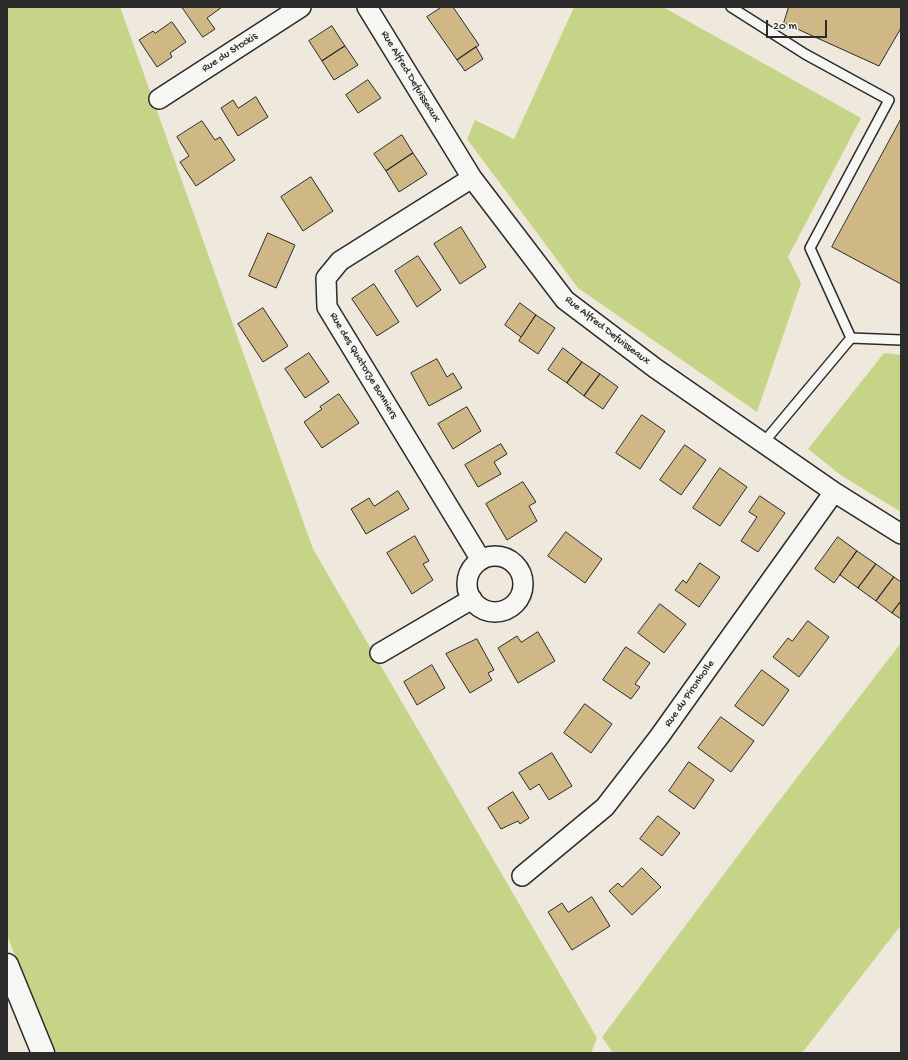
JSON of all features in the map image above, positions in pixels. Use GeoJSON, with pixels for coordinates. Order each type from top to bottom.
{"type":"FeatureCollection","features":[{"type":"Feature","properties":{"kind":"street","name":"Rue du Stockis"},"geometry":{"type":"LineString","coordinates":[[159,99],[301,7]]}},
{"type":"Feature","properties":{"kind":"street","name":"Rue Alfred Defuisseaux"},"geometry":{"type":"LineString","coordinates":[[367,7],[472,178],[565,300],[656,368],[834,492],[901,534]]}},
{"type":"Feature","properties":{"kind":"street","name":"Rue des Quatorze Bonniers"},"geometry":{"type":"LineString","coordinates":[[472,178],[340,261],[326,278],[327,307],[480,560]]}},
{"type":"Feature","properties":{"kind":"street","name":"Rue du Pironbolle"},"geometry":{"type":"LineString","coordinates":[[522,876],[605,807],[659,737],[834,492]]}},
{"type":"Feature","properties":{"kind":"street"},"geometry":{"type":"LineString","coordinates":[[497,556],[513,562],[522,577],[522,590],[517,602],[502,611],[485,610],[472,599],[468,591],[469,573],[480,560],[497,556]]}},
{"type":"Feature","properties":{"kind":"street"},"geometry":{"type":"LineString","coordinates":[[380,653],[472,599]]}},
{"type":"Feature","properties":{"kind":"street"},"geometry":{"type":"LineString","coordinates":[[7,965],[43,1053]]}},
{"type":"Feature","properties":{"kind":"lane"},"geometry":{"type":"LineString","coordinates":[[731,7],[805,54],[889,100],[810,248],[851,338]]}},
{"type":"Feature","properties":{"kind":"lane"},"geometry":{"type":"LineString","coordinates":[[851,338],[901,340]]}},
{"type":"Feature","properties":{"kind":"lane"},"geometry":{"type":"LineString","coordinates":[[764,442],[851,338]]}},
{"type":"Feature","properties":{"kind":"green space"},"geometry":{"type":"Polygon","coordinates":[[[7,7],[120,7],[313,549],[597,1038],[591,1053],[52,1053],[7,935],[7,7]]]}},
{"type":"Feature","properties":{"kind":"green space"},"geometry":{"type":"Polygon","coordinates":[[[574,7],[663,7],[861,118],[788,257],[801,283],[757,412],[578,288],[467,139],[475,120],[514,139],[574,7]]]}},
{"type":"Feature","properties":{"kind":"green space"},"geometry":{"type":"Polygon","coordinates":[[[884,353],[901,355],[901,512],[842,476],[808,449],[884,353]]]}},
{"type":"Feature","properties":{"kind":"green space"},"geometry":{"type":"Polygon","coordinates":[[[901,643],[901,925],[802,1053],[613,1053],[602,1037],[775,806],[901,643]]]}},
{"type":"Feature","properties":{"kind":"building"},"geometry":{"type":"Polygon","coordinates":[[[182,7],[222,7],[207,18],[215,29],[203,37],[182,7]]]}},
{"type":"Feature","properties":{"kind":"building"},"geometry":{"type":"Polygon","coordinates":[[[442,7],[453,7],[479,45],[457,60],[427,17],[442,7]]]}},
{"type":"Feature","properties":{"kind":"building"},"geometry":{"type":"Polygon","coordinates":[[[789,7],[901,7],[901,28],[879,66],[784,23],[789,7]]]}},
{"type":"Feature","properties":{"kind":"building"},"geometry":{"type":"Polygon","coordinates":[[[172,22],[186,42],[170,53],[172,57],[157,67],[139,40],[153,31],[155,33],[172,22]]]}},
{"type":"Feature","properties":{"kind":"building"},"geometry":{"type":"Polygon","coordinates":[[[332,26],[345,46],[322,61],[309,41],[332,26]]]}},
{"type":"Feature","properties":{"kind":"building"},"geometry":{"type":"Polygon","coordinates":[[[345,46],[358,65],[334,80],[322,61],[345,46]]]}},
{"type":"Feature","properties":{"kind":"building"},"geometry":{"type":"Polygon","coordinates":[[[476,47],[483,59],[465,71],[457,60],[476,47]]]}},
{"type":"Feature","properties":{"kind":"building"},"geometry":{"type":"Polygon","coordinates":[[[368,80],[381,98],[358,113],[346,95],[368,80]]]}},
{"type":"Feature","properties":{"kind":"building"},"geometry":{"type":"Polygon","coordinates":[[[256,97],[268,117],[238,136],[221,108],[233,100],[238,108],[256,97]]]}},
{"type":"Feature","properties":{"kind":"building"},"geometry":{"type":"Polygon","coordinates":[[[901,119],[901,284],[832,247],[901,119]]]}},
{"type":"Feature","properties":{"kind":"building"},"geometry":{"type":"Polygon","coordinates":[[[202,121],[215,140],[220,137],[235,160],[196,186],[180,162],[189,156],[177,137],[202,121]]]}},
{"type":"Feature","properties":{"kind":"building"},"geometry":{"type":"Polygon","coordinates":[[[402,135],[413,153],[386,171],[374,154],[402,135]]]}},
{"type":"Feature","properties":{"kind":"building"},"geometry":{"type":"Polygon","coordinates":[[[413,153],[427,174],[399,192],[386,171],[413,153]]]}},
{"type":"Feature","properties":{"kind":"building"},"geometry":{"type":"Polygon","coordinates":[[[311,177],[333,211],[303,231],[281,197],[311,177]]]}},
{"type":"Feature","properties":{"kind":"building"},"geometry":{"type":"Polygon","coordinates":[[[461,227],[486,267],[460,284],[434,244],[461,227]]]}},
{"type":"Feature","properties":{"kind":"building"},"geometry":{"type":"Polygon","coordinates":[[[268,233],[295,245],[276,288],[249,276],[268,233]]]}},
{"type":"Feature","properties":{"kind":"building"},"geometry":{"type":"Polygon","coordinates":[[[418,256],[441,290],[417,307],[395,271],[418,256]]]}},
{"type":"Feature","properties":{"kind":"building"},"geometry":{"type":"Polygon","coordinates":[[[374,284],[399,322],[377,336],[352,299],[374,284]]]}},
{"type":"Feature","properties":{"kind":"building"},"geometry":{"type":"Polygon","coordinates":[[[520,303],[536,315],[521,337],[505,325],[520,303]]]}},
{"type":"Feature","properties":{"kind":"building"},"geometry":{"type":"Polygon","coordinates":[[[263,308],[288,346],[263,362],[238,324],[263,308]]]}},
{"type":"Feature","properties":{"kind":"building"},"geometry":{"type":"Polygon","coordinates":[[[536,315],[555,328],[538,354],[519,341],[536,315]]]}},
{"type":"Feature","properties":{"kind":"building"},"geometry":{"type":"Polygon","coordinates":[[[563,348],[582,362],[567,383],[548,370],[563,348]]]}},
{"type":"Feature","properties":{"kind":"building"},"geometry":{"type":"Polygon","coordinates":[[[309,353],[329,382],[305,398],[285,369],[309,353]]]}},
{"type":"Feature","properties":{"kind":"building"},"geometry":{"type":"Polygon","coordinates":[[[437,359],[447,377],[453,373],[462,388],[429,406],[411,373],[437,359]]]}},
{"type":"Feature","properties":{"kind":"building"},"geometry":{"type":"Polygon","coordinates":[[[582,362],[600,374],[584,396],[567,383],[582,362]]]}},
{"type":"Feature","properties":{"kind":"building"},"geometry":{"type":"Polygon","coordinates":[[[600,374],[618,387],[603,409],[584,396],[600,374]]]}},
{"type":"Feature","properties":{"kind":"building"},"geometry":{"type":"Polygon","coordinates":[[[339,394],[359,423],[322,448],[304,422],[322,409],[320,407],[339,394]]]}},
{"type":"Feature","properties":{"kind":"building"},"geometry":{"type":"Polygon","coordinates":[[[467,407],[481,431],[453,449],[438,424],[467,407]]]}},
{"type":"Feature","properties":{"kind":"building"},"geometry":{"type":"Polygon","coordinates":[[[642,415],[665,431],[640,469],[616,453],[642,415]]]}},
{"type":"Feature","properties":{"kind":"building"},"geometry":{"type":"Polygon","coordinates":[[[501,444],[507,454],[494,462],[501,474],[478,487],[465,465],[501,444]]]}},
{"type":"Feature","properties":{"kind":"building"},"geometry":{"type":"Polygon","coordinates":[[[685,445],[706,460],[681,495],[660,480],[685,445]]]}},
{"type":"Feature","properties":{"kind":"building"},"geometry":{"type":"Polygon","coordinates":[[[720,468],[747,487],[720,526],[693,508],[720,468]]]}},
{"type":"Feature","properties":{"kind":"building"},"geometry":{"type":"Polygon","coordinates":[[[523,482],[536,502],[529,506],[537,521],[507,540],[486,504],[523,482]]]}},
{"type":"Feature","properties":{"kind":"building"},"geometry":{"type":"Polygon","coordinates":[[[398,491],[409,509],[366,534],[351,509],[369,498],[374,506],[398,491]]]}},
{"type":"Feature","properties":{"kind":"building"},"geometry":{"type":"Polygon","coordinates":[[[760,496],[785,513],[758,552],[741,541],[757,517],[749,512],[760,496]]]}},
{"type":"Feature","properties":{"kind":"building"},"geometry":{"type":"Polygon","coordinates":[[[566,532],[602,559],[585,583],[548,556],[566,532]]]}},
{"type":"Feature","properties":{"kind":"building"},"geometry":{"type":"Polygon","coordinates":[[[415,536],[429,561],[423,564],[433,580],[412,594],[387,553],[415,536]]]}},
{"type":"Feature","properties":{"kind":"building"},"geometry":{"type":"Polygon","coordinates":[[[838,537],[857,551],[834,583],[815,569],[838,537]]]}},
{"type":"Feature","properties":{"kind":"building"},"geometry":{"type":"Polygon","coordinates":[[[857,551],[876,564],[858,588],[840,575],[857,551]]]}},
{"type":"Feature","properties":{"kind":"building"},"geometry":{"type":"Polygon","coordinates":[[[700,563],[720,577],[699,607],[675,590],[683,580],[686,583],[700,563]]]}},
{"type":"Feature","properties":{"kind":"building"},"geometry":{"type":"Polygon","coordinates":[[[876,564],[894,577],[876,601],[858,588],[876,564]]]}},
{"type":"Feature","properties":{"kind":"building"},"geometry":{"type":"Polygon","coordinates":[[[894,577],[901,582],[901,601],[892,613],[876,601],[894,577]]]}},
{"type":"Feature","properties":{"kind":"building"},"geometry":{"type":"Polygon","coordinates":[[[901,601],[901,619],[892,613],[901,601]]]}},
{"type":"Feature","properties":{"kind":"building"},"geometry":{"type":"Polygon","coordinates":[[[660,604],[686,624],[664,653],[638,633],[660,604]]]}},
{"type":"Feature","properties":{"kind":"building"},"geometry":{"type":"Polygon","coordinates":[[[808,621],[829,637],[799,677],[773,657],[788,638],[792,641],[808,621]]]}},
{"type":"Feature","properties":{"kind":"building"},"geometry":{"type":"Polygon","coordinates":[[[538,632],[555,661],[518,683],[498,648],[517,636],[521,642],[538,632]]]}},
{"type":"Feature","properties":{"kind":"building"},"geometry":{"type":"Polygon","coordinates":[[[477,639],[494,670],[488,673],[492,680],[470,693],[446,654],[477,639]]]}},
{"type":"Feature","properties":{"kind":"building"},"geometry":{"type":"Polygon","coordinates":[[[626,647],[650,663],[635,684],[640,687],[631,699],[603,680],[626,647]]]}},
{"type":"Feature","properties":{"kind":"building"},"geometry":{"type":"Polygon","coordinates":[[[432,665],[445,688],[417,705],[404,682],[432,665]]]}},
{"type":"Feature","properties":{"kind":"building"},"geometry":{"type":"Polygon","coordinates":[[[762,670],[789,690],[763,726],[735,706],[762,670]]]}},
{"type":"Feature","properties":{"kind":"building"},"geometry":{"type":"Polygon","coordinates":[[[585,704],[612,724],[591,753],[564,733],[585,704]]]}},
{"type":"Feature","properties":{"kind":"building"},"geometry":{"type":"Polygon","coordinates":[[[721,717],[754,741],[731,772],[698,748],[721,717]]]}},
{"type":"Feature","properties":{"kind":"building"},"geometry":{"type":"Polygon","coordinates":[[[552,753],[572,786],[549,800],[539,784],[530,790],[519,773],[552,753]]]}},
{"type":"Feature","properties":{"kind":"building"},"geometry":{"type":"Polygon","coordinates":[[[689,762],[714,780],[694,809],[669,791],[689,762]]]}},
{"type":"Feature","properties":{"kind":"building"},"geometry":{"type":"Polygon","coordinates":[[[513,792],[529,818],[520,824],[518,821],[501,829],[488,808],[513,792]]]}},
{"type":"Feature","properties":{"kind":"building"},"geometry":{"type":"Polygon","coordinates":[[[658,816],[680,833],[662,856],[640,839],[658,816]]]}},
{"type":"Feature","properties":{"kind":"building"},"geometry":{"type":"Polygon","coordinates":[[[642,868],[661,887],[632,915],[609,891],[618,883],[622,887],[642,868]]]}},
{"type":"Feature","properties":{"kind":"building"},"geometry":{"type":"Polygon","coordinates":[[[592,897],[610,926],[572,950],[548,912],[562,903],[568,912],[592,897]]]}}]}
